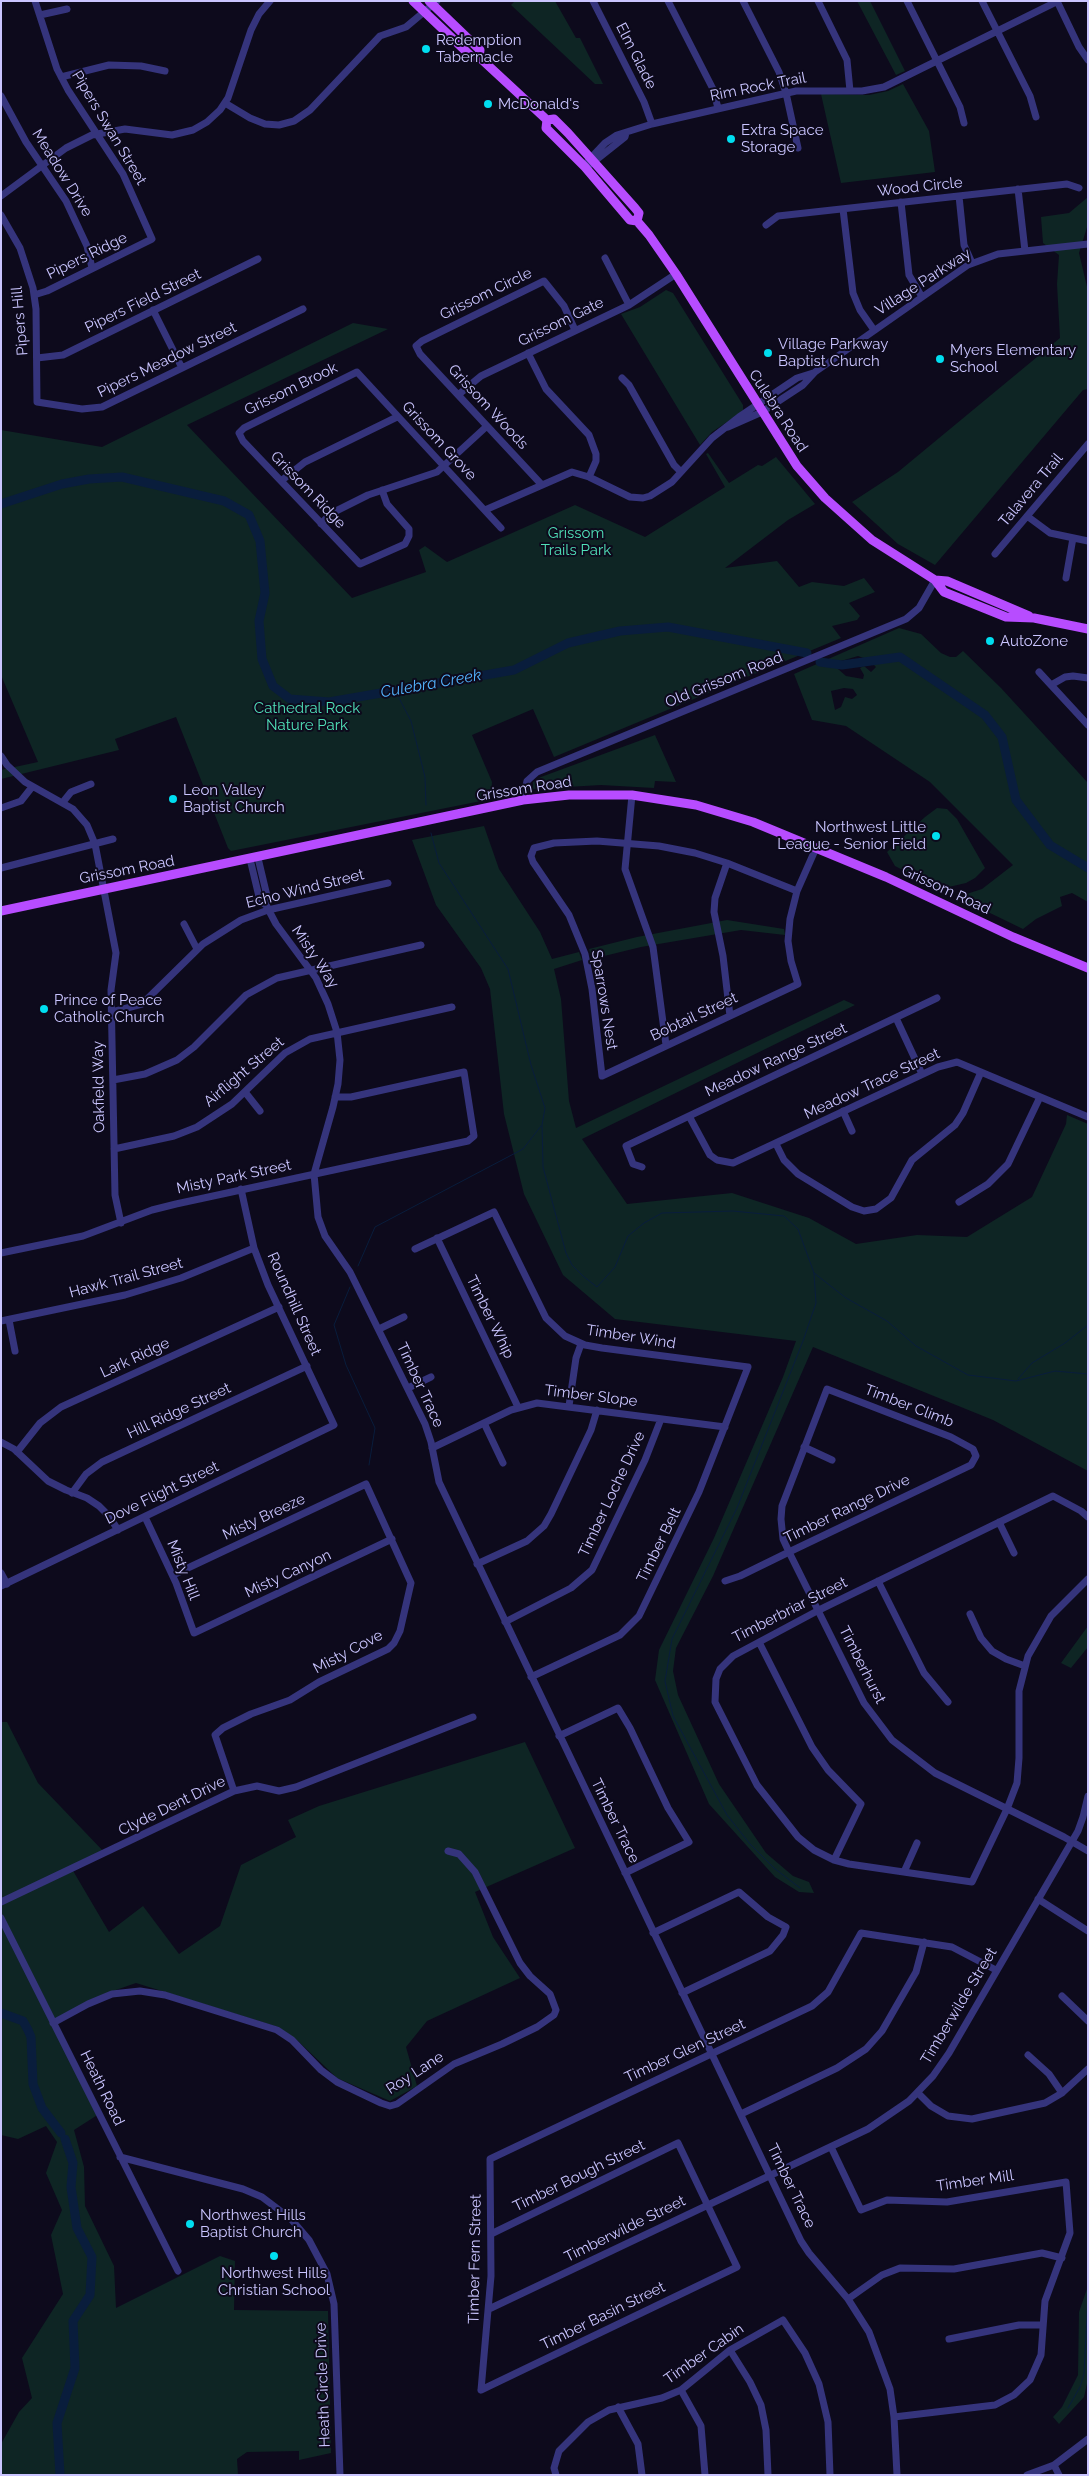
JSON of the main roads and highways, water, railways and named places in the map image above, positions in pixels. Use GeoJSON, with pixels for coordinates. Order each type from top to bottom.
{"type":"FeatureCollection","features":[{"type":"Feature","properties":{"kind":"main road","name":"Culebra Road"},"geometry":{"type":"LineString","coordinates":[[413,1],[472,57],[479,57],[547,120]]}},
{"type":"Feature","properties":{"kind":"main road","name":"Culebra Road"},"geometry":{"type":"LineString","coordinates":[[432,2],[480,50],[479,57]]}},
{"type":"Feature","properties":{"kind":"main road","name":"Culebra Road"},"geometry":{"type":"LineString","coordinates":[[547,120],[554,119],[593,159],[639,213],[637,221]]}},
{"type":"Feature","properties":{"kind":"main road","name":"Culebra Road"},"geometry":{"type":"LineString","coordinates":[[547,120],[546,128],[585,166],[630,220],[637,221],[676,274],[756,404],[797,466],[826,498],[878,544],[934,580],[944,592],[1006,616],[1034,618],[1088,629]]}},
{"type":"Feature","properties":{"kind":"main road","name":"Grissom Road"},"geometry":{"type":"LineString","coordinates":[[1,911],[523,800],[569,795],[632,795],[674,800],[715,809],[753,822],[886,877],[1013,937],[1088,968]]}},
{"type":"Feature","properties":{"kind":"waterway","name":"Culebra Creek"},"geometry":{"type":"LineString","coordinates":[[1,504],[62,484],[89,479],[122,477],[224,501],[249,515],[260,541],[265,593],[259,621],[262,659],[273,686],[290,699],[329,702],[514,670],[568,643],[620,631],[668,627],[807,653]]}},
{"type":"Feature","properties":{"kind":"waterway","name":"Culebra Creek"},"geometry":{"type":"LineString","coordinates":[[820,662],[842,665],[900,657],[985,715],[1002,737],[1016,800],[1050,845],[1088,868]]}},
{"type":"Feature","properties":{"kind":"waterway"},"geometry":{"type":"LineString","coordinates":[[389,691],[399,698],[411,721],[425,777],[426,805]]}},
{"type":"Feature","properties":{"kind":"waterway"},"geometry":{"type":"LineString","coordinates":[[431,833],[439,863],[508,969],[531,1065],[545,1108],[542,1125],[543,1167],[566,1253],[572,1265],[583,1276],[597,1287],[615,1267],[628,1236],[644,1223],[662,1213],[733,1211],[784,1216],[798,1229],[814,1273],[846,1298],[887,1321],[916,1346],[968,1375],[1016,1381],[1055,1371],[1088,1374]]}},
{"type":"Feature","properties":{"kind":"waterway"},"geometry":{"type":"LineString","coordinates":[[358,1266],[375,1227],[523,1149],[541,1126]]}},
{"type":"Feature","properties":{"kind":"waterway"},"geometry":{"type":"LineString","coordinates":[[800,1888],[774,1868],[750,1844],[727,1815],[673,1716],[665,1681],[672,1639],[737,1508],[803,1341],[816,1303],[814,1273]]}},
{"type":"Feature","properties":{"kind":"waterway"},"geometry":{"type":"LineString","coordinates":[[350,1287],[334,1325],[346,1365],[375,1428],[369,1465]]}},
{"type":"Feature","properties":{"kind":"waterway"},"geometry":{"type":"LineString","coordinates":[[1018,1379],[1032,1363],[1065,1343],[1088,1325]]}},
{"type":"Feature","properties":{"kind":"waterway"},"geometry":{"type":"LineString","coordinates":[[1,2013],[23,2021],[28,2030],[31,2037],[33,2084],[42,2108],[61,2133]]}},
{"type":"Feature","properties":{"kind":"waterway"},"geometry":{"type":"LineString","coordinates":[[60,2475],[57,2423],[75,2368],[73,2321],[90,2295],[92,2257],[77,2228],[71,2187],[73,2163],[65,2139]]}},
{"type":"Feature","properties":{"kind":"waterway"},"geometry":{"type":"LineString","coordinates":[[1068,2408],[1080,2387],[1084,2374],[1088,2297]]}},
{"type":"Feature","properties":{"kind":"place","name":"Redemption Tabernacle"},"geometry":{"type":"Point","coordinates":[426,49]}},
{"type":"Feature","properties":{"kind":"place","name":"McDonald's"},"geometry":{"type":"Point","coordinates":[488,104]}},
{"type":"Feature","properties":{"kind":"place","name":"Extra Space Storage"},"geometry":{"type":"Point","coordinates":[731,139]}},
{"type":"Feature","properties":{"kind":"place","name":"Village Parkway Baptist Church"},"geometry":{"type":"Point","coordinates":[768,353]}},
{"type":"Feature","properties":{"kind":"place","name":"Myers Elementary School"},"geometry":{"type":"Point","coordinates":[940,359]}},
{"type":"Feature","properties":{"kind":"place","name":"AutoZone"},"geometry":{"type":"Point","coordinates":[990,641]}},
{"type":"Feature","properties":{"kind":"place","name":"Leon Valley Baptist Church"},"geometry":{"type":"Point","coordinates":[173,799]}},
{"type":"Feature","properties":{"kind":"place","name":"Northwest Little League - Senior Field"},"geometry":{"type":"Point","coordinates":[936,836]}},
{"type":"Feature","properties":{"kind":"place","name":"Prince of Peace Catholic Church"},"geometry":{"type":"Point","coordinates":[44,1009]}},
{"type":"Feature","properties":{"kind":"place","name":"Northwest Hills Baptist Church"},"geometry":{"type":"Point","coordinates":[190,2224]}},
{"type":"Feature","properties":{"kind":"place","name":"Northwest Hills Christian School"},"geometry":{"type":"Point","coordinates":[274,2256]}},
{"type":"Feature","properties":{"kind":"park label","name":"Grissom Trails Park"},"geometry":{"type":"Point","coordinates":[576,542]}},
{"type":"Feature","properties":{"kind":"park label","name":"Cathedral Rock Nature Park"},"geometry":{"type":"Point","coordinates":[307,716]}}]}
